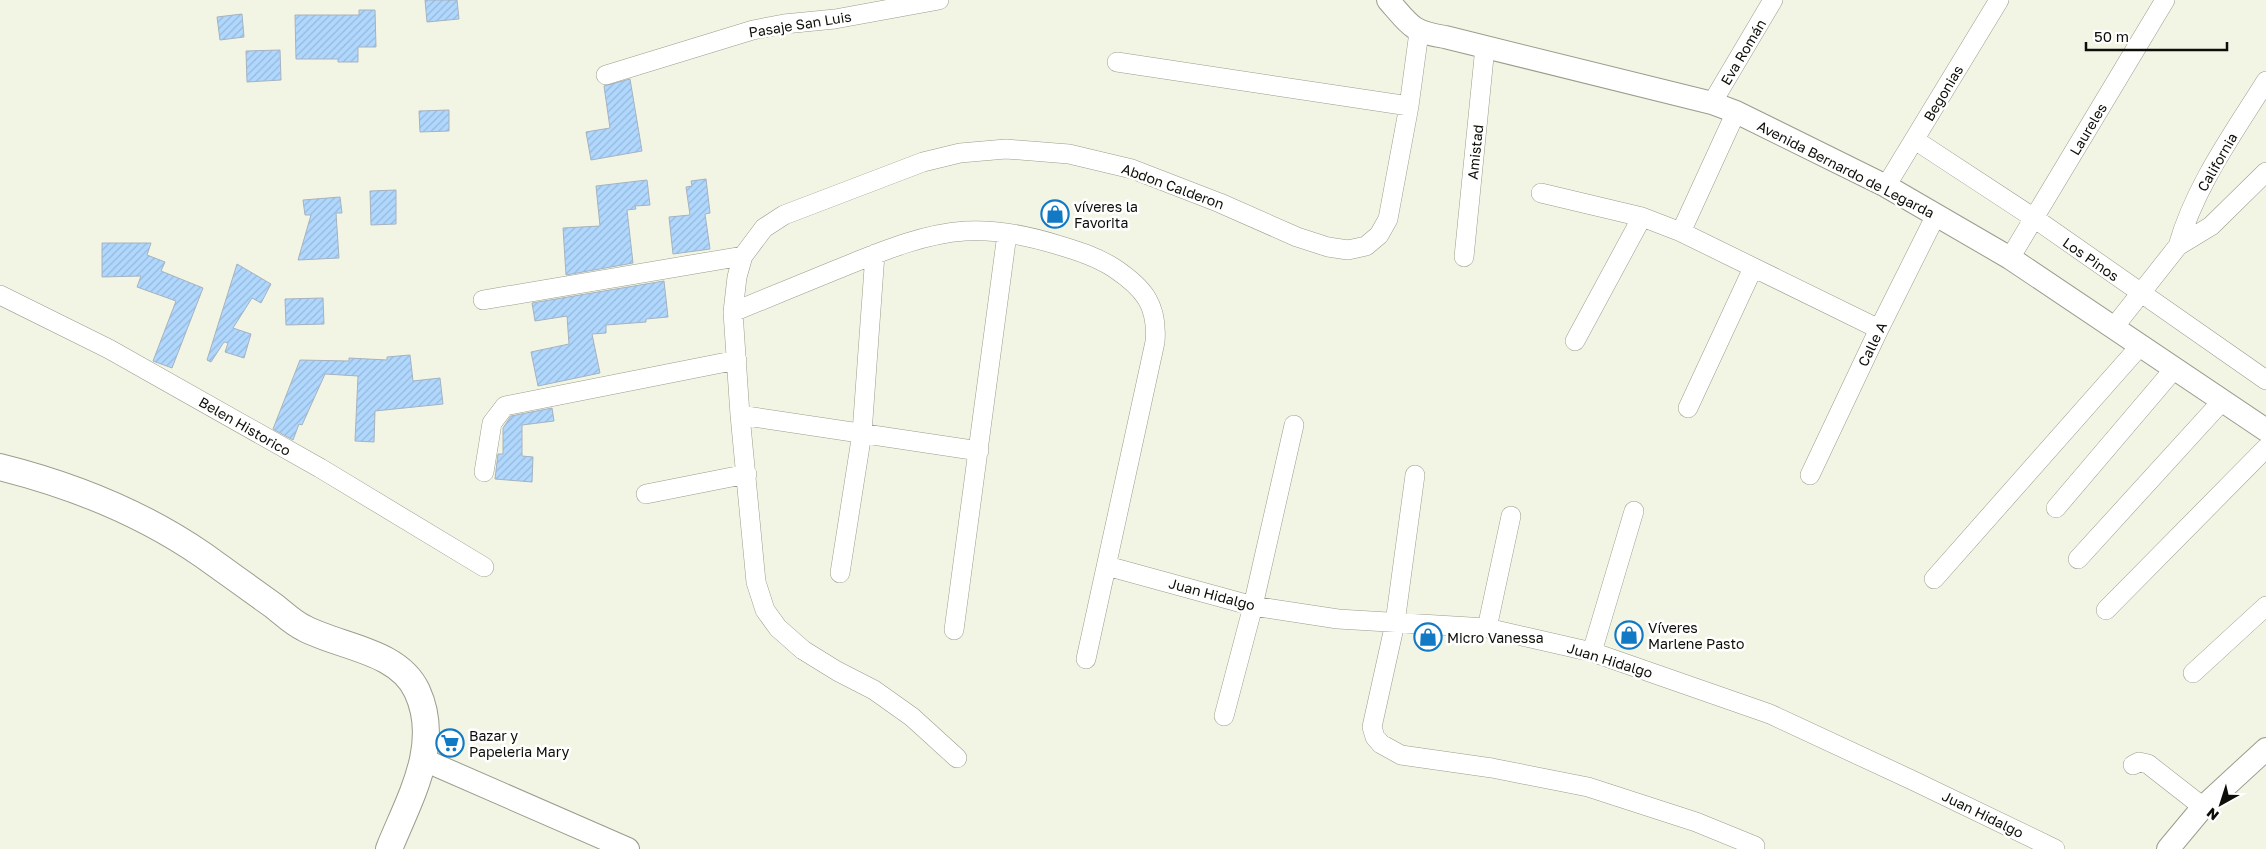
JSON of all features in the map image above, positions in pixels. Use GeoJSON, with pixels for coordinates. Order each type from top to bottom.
{"type":"FeatureCollection","features":[{"type":"Feature","properties":{"kind":"main road"},"geometry":{"type":"LineString","coordinates":[[0,467],[37,476],[103,500],[166,531],[304,628],[370,652],[397,667],[416,688],[427,725],[424,760],[389,849]]}},
{"type":"Feature","properties":{"kind":"street","name":"Pasaje San Luis"},"geometry":{"type":"LineString","coordinates":[[606,75],[753,30],[784,24],[835,19],[939,0]]}},
{"type":"Feature","properties":{"kind":"street"},"geometry":{"type":"LineString","coordinates":[[1388,0],[1419,32]]}},
{"type":"Feature","properties":{"kind":"street","name":"Eva Román"},"geometry":{"type":"LineString","coordinates":[[1712,103],[1773,0]]}},
{"type":"Feature","properties":{"kind":"street","name":"Begonias"},"geometry":{"type":"LineString","coordinates":[[1886,186],[1999,0]]}},
{"type":"Feature","properties":{"kind":"street","name":"Laureles"},"geometry":{"type":"LineString","coordinates":[[2010,258],[2165,0]]}},
{"type":"Feature","properties":{"kind":"street","name":"Avenida Bernardo de Legarda"},"geometry":{"type":"LineString","coordinates":[[1419,32],[1712,103],[1736,112],[1886,186],[2010,258],[2266,430]]}},
{"type":"Feature","properties":{"kind":"street","name":"Abdon Calderon"},"geometry":{"type":"LineString","coordinates":[[957,758],[912,717],[874,690],[837,672],[803,650],[778,628],[765,610],[756,582],[740,415],[733,312],[736,277],[743,256],[764,228],[784,215],[819,200],[923,162],[960,154],[1006,150],[1069,154],[1132,169],[1220,203],[1297,237],[1328,247],[1348,250],[1366,246],[1379,235],[1388,219],[1409,106],[1419,32]]}},
{"type":"Feature","properties":{"kind":"street","name":"Amistad"},"geometry":{"type":"LineString","coordinates":[[1464,258],[1485,47]]}},
{"type":"Feature","properties":{"kind":"street"},"geometry":{"type":"LineString","coordinates":[[1117,62],[1409,106]]}},
{"type":"Feature","properties":{"kind":"street","name":"California"},"geometry":{"type":"LineString","coordinates":[[2178,246],[2189,211],[2219,157],[2266,81]]}},
{"type":"Feature","properties":{"kind":"street"},"geometry":{"type":"LineString","coordinates":[[1681,232],[1736,112]]}},
{"type":"Feature","properties":{"kind":"street","name":"Los Pinos"},"geometry":{"type":"LineString","coordinates":[[1914,140],[2034,218],[2266,380]]}},
{"type":"Feature","properties":{"kind":"street"},"geometry":{"type":"LineString","coordinates":[[2114,327],[2178,246],[2211,226],[2266,172]]}},
{"type":"Feature","properties":{"kind":"street"},"geometry":{"type":"LineString","coordinates":[[1541,193],[1642,217],[1681,232],[1879,329]]}},
{"type":"Feature","properties":{"kind":"street","name":"Calle A"},"geometry":{"type":"LineString","coordinates":[[1810,475],[1879,329],[1936,215]]}},
{"type":"Feature","properties":{"kind":"street"},"geometry":{"type":"LineString","coordinates":[[1575,341],[1642,217]]}},
{"type":"Feature","properties":{"kind":"street"},"geometry":{"type":"LineString","coordinates":[[733,312],[875,254],[924,238],[965,231],[1006,234],[1046,242],[1086,254],[1106,263],[1136,286],[1151,306],[1156,323],[1154,342],[1086,659]]}},
{"type":"Feature","properties":{"kind":"street"},"geometry":{"type":"LineString","coordinates":[[954,630],[1006,234]]}},
{"type":"Feature","properties":{"kind":"street"},"geometry":{"type":"LineString","coordinates":[[840,574],[862,433],[875,254]]}},
{"type":"Feature","properties":{"kind":"street"},"geometry":{"type":"LineString","coordinates":[[483,300],[743,256]]}},
{"type":"Feature","properties":{"kind":"street"},"geometry":{"type":"LineString","coordinates":[[1688,408],[1754,268]]}},
{"type":"Feature","properties":{"kind":"street","name":"Belen Historico"},"geometry":{"type":"LineString","coordinates":[[0,295],[118,354],[320,468],[484,567]]}},
{"type":"Feature","properties":{"kind":"street"},"geometry":{"type":"LineString","coordinates":[[1934,579],[2140,346]]}},
{"type":"Feature","properties":{"kind":"street"},"geometry":{"type":"LineString","coordinates":[[484,472],[492,423],[505,406],[737,360]]}},
{"type":"Feature","properties":{"kind":"street"},"geometry":{"type":"LineString","coordinates":[[2056,508],[2175,368]]}},
{"type":"Feature","properties":{"kind":"street"},"geometry":{"type":"LineString","coordinates":[[2078,559],[2223,400]]}},
{"type":"Feature","properties":{"kind":"street"},"geometry":{"type":"LineString","coordinates":[[740,415],[978,451]]}},
{"type":"Feature","properties":{"kind":"street"},"geometry":{"type":"LineString","coordinates":[[1224,716],[1253,606],[1294,425]]}},
{"type":"Feature","properties":{"kind":"street"},"geometry":{"type":"LineString","coordinates":[[2106,610],[2266,448]]}},
{"type":"Feature","properties":{"kind":"street"},"geometry":{"type":"LineString","coordinates":[[646,494],[747,474]]}},
{"type":"Feature","properties":{"kind":"street"},"geometry":{"type":"LineString","coordinates":[[1415,475],[1395,623],[1372,727],[1375,737],[1388,750],[1401,755],[1511,772],[1588,787],[1650,806],[1755,846]]}},
{"type":"Feature","properties":{"kind":"street"},"geometry":{"type":"LineString","coordinates":[[1592,652],[1634,511]]}},
{"type":"Feature","properties":{"kind":"street"},"geometry":{"type":"LineString","coordinates":[[1487,628],[1511,516]]}},
{"type":"Feature","properties":{"kind":"street","name":"Juan Hidalgo"},"geometry":{"type":"LineString","coordinates":[[1107,566],[1253,606],[1338,619],[1487,628],[1592,652],[1770,714],[2055,849]]}},
{"type":"Feature","properties":{"kind":"street"},"geometry":{"type":"LineString","coordinates":[[2193,672],[2266,606]]}},
{"type":"Feature","properties":{"kind":"street"},"geometry":{"type":"LineString","coordinates":[[2168,849],[2203,807],[2266,750]]}},
{"type":"Feature","properties":{"kind":"street"},"geometry":{"type":"LineString","coordinates":[[424,760],[628,849]]}},
{"type":"Feature","properties":{"kind":"street"},"geometry":{"type":"LineString","coordinates":[[2133,765],[2139,762],[2148,764],[2203,807]]}},
{"type":"Feature","properties":{"kind":"building"},"geometry":{"type":"Polygon","coordinates":[[[425,0],[457,0],[459,19],[427,22],[425,0]]]}},
{"type":"Feature","properties":{"kind":"building"},"geometry":{"type":"Polygon","coordinates":[[[359,10],[375,10],[376,47],[358,47],[358,62],[338,62],[338,59],[296,59],[295,15],[359,15],[359,10]]]}},
{"type":"Feature","properties":{"kind":"building"},"geometry":{"type":"Polygon","coordinates":[[[242,14],[244,37],[220,40],[217,17],[242,14]]]}},
{"type":"Feature","properties":{"kind":"building"},"geometry":{"type":"Polygon","coordinates":[[[280,50],[281,80],[247,82],[246,51],[280,50]]]}},
{"type":"Feature","properties":{"kind":"building"},"geometry":{"type":"Polygon","coordinates":[[[630,79],[642,151],[591,160],[586,132],[610,128],[604,86],[630,79]]]}},
{"type":"Feature","properties":{"kind":"building"},"geometry":{"type":"Polygon","coordinates":[[[449,110],[449,131],[420,132],[419,111],[449,110]]]}},
{"type":"Feature","properties":{"kind":"building"},"geometry":{"type":"Polygon","coordinates":[[[706,179],[710,213],[705,214],[710,249],[673,254],[669,217],[690,215],[686,187],[692,186],[691,181],[706,179]]]}},
{"type":"Feature","properties":{"kind":"building"},"geometry":{"type":"Polygon","coordinates":[[[647,180],[650,205],[635,206],[636,209],[627,210],[633,263],[566,275],[563,228],[600,226],[596,186],[647,180]]]}},
{"type":"Feature","properties":{"kind":"building"},"geometry":{"type":"Polygon","coordinates":[[[396,190],[396,224],[371,225],[370,191],[396,190]]]}},
{"type":"Feature","properties":{"kind":"building"},"geometry":{"type":"Polygon","coordinates":[[[340,197],[342,213],[336,213],[339,258],[298,260],[311,215],[305,215],[303,200],[340,197]]]}},
{"type":"Feature","properties":{"kind":"building"},"geometry":{"type":"Polygon","coordinates":[[[102,243],[151,243],[147,255],[165,262],[161,271],[203,288],[172,368],[153,361],[176,301],[137,287],[141,276],[102,277],[102,243]]]}},
{"type":"Feature","properties":{"kind":"building"},"geometry":{"type":"Polygon","coordinates":[[[237,264],[271,284],[261,303],[252,298],[233,328],[251,334],[244,358],[225,352],[228,343],[224,342],[211,362],[207,360],[237,264]]]}},
{"type":"Feature","properties":{"kind":"building"},"geometry":{"type":"Polygon","coordinates":[[[664,281],[668,317],[646,319],[646,322],[606,325],[606,333],[592,334],[600,373],[538,386],[531,352],[569,344],[567,316],[535,321],[532,303],[664,281]]]}},
{"type":"Feature","properties":{"kind":"building"},"geometry":{"type":"Polygon","coordinates":[[[323,298],[324,324],[286,325],[285,299],[323,298]]]}},
{"type":"Feature","properties":{"kind":"building"},"geometry":{"type":"Polygon","coordinates":[[[410,355],[413,381],[440,378],[443,404],[375,411],[374,442],[355,441],[358,376],[325,374],[302,425],[299,424],[293,440],[273,429],[300,360],[349,361],[349,358],[387,360],[387,357],[410,355]]]}},
{"type":"Feature","properties":{"kind":"building"},"geometry":{"type":"Polygon","coordinates":[[[552,408],[554,421],[522,425],[522,456],[533,457],[532,482],[495,479],[498,454],[503,454],[503,428],[511,416],[552,408]]]}},
{"type":"Feature","properties":{"kind":"place","name":"víveres la Favorita"},"geometry":{"type":"Point","coordinates":[1055,214]}},
{"type":"Feature","properties":{"kind":"place","name":"Víveres Marlene Pasto"},"geometry":{"type":"Point","coordinates":[1629,635]}},
{"type":"Feature","properties":{"kind":"place","name":"Micro Vanessa"},"geometry":{"type":"Point","coordinates":[1428,637]}},
{"type":"Feature","properties":{"kind":"place","name":"Bazar y Papeleria Mary"},"geometry":{"type":"Point","coordinates":[450,743]}}]}
